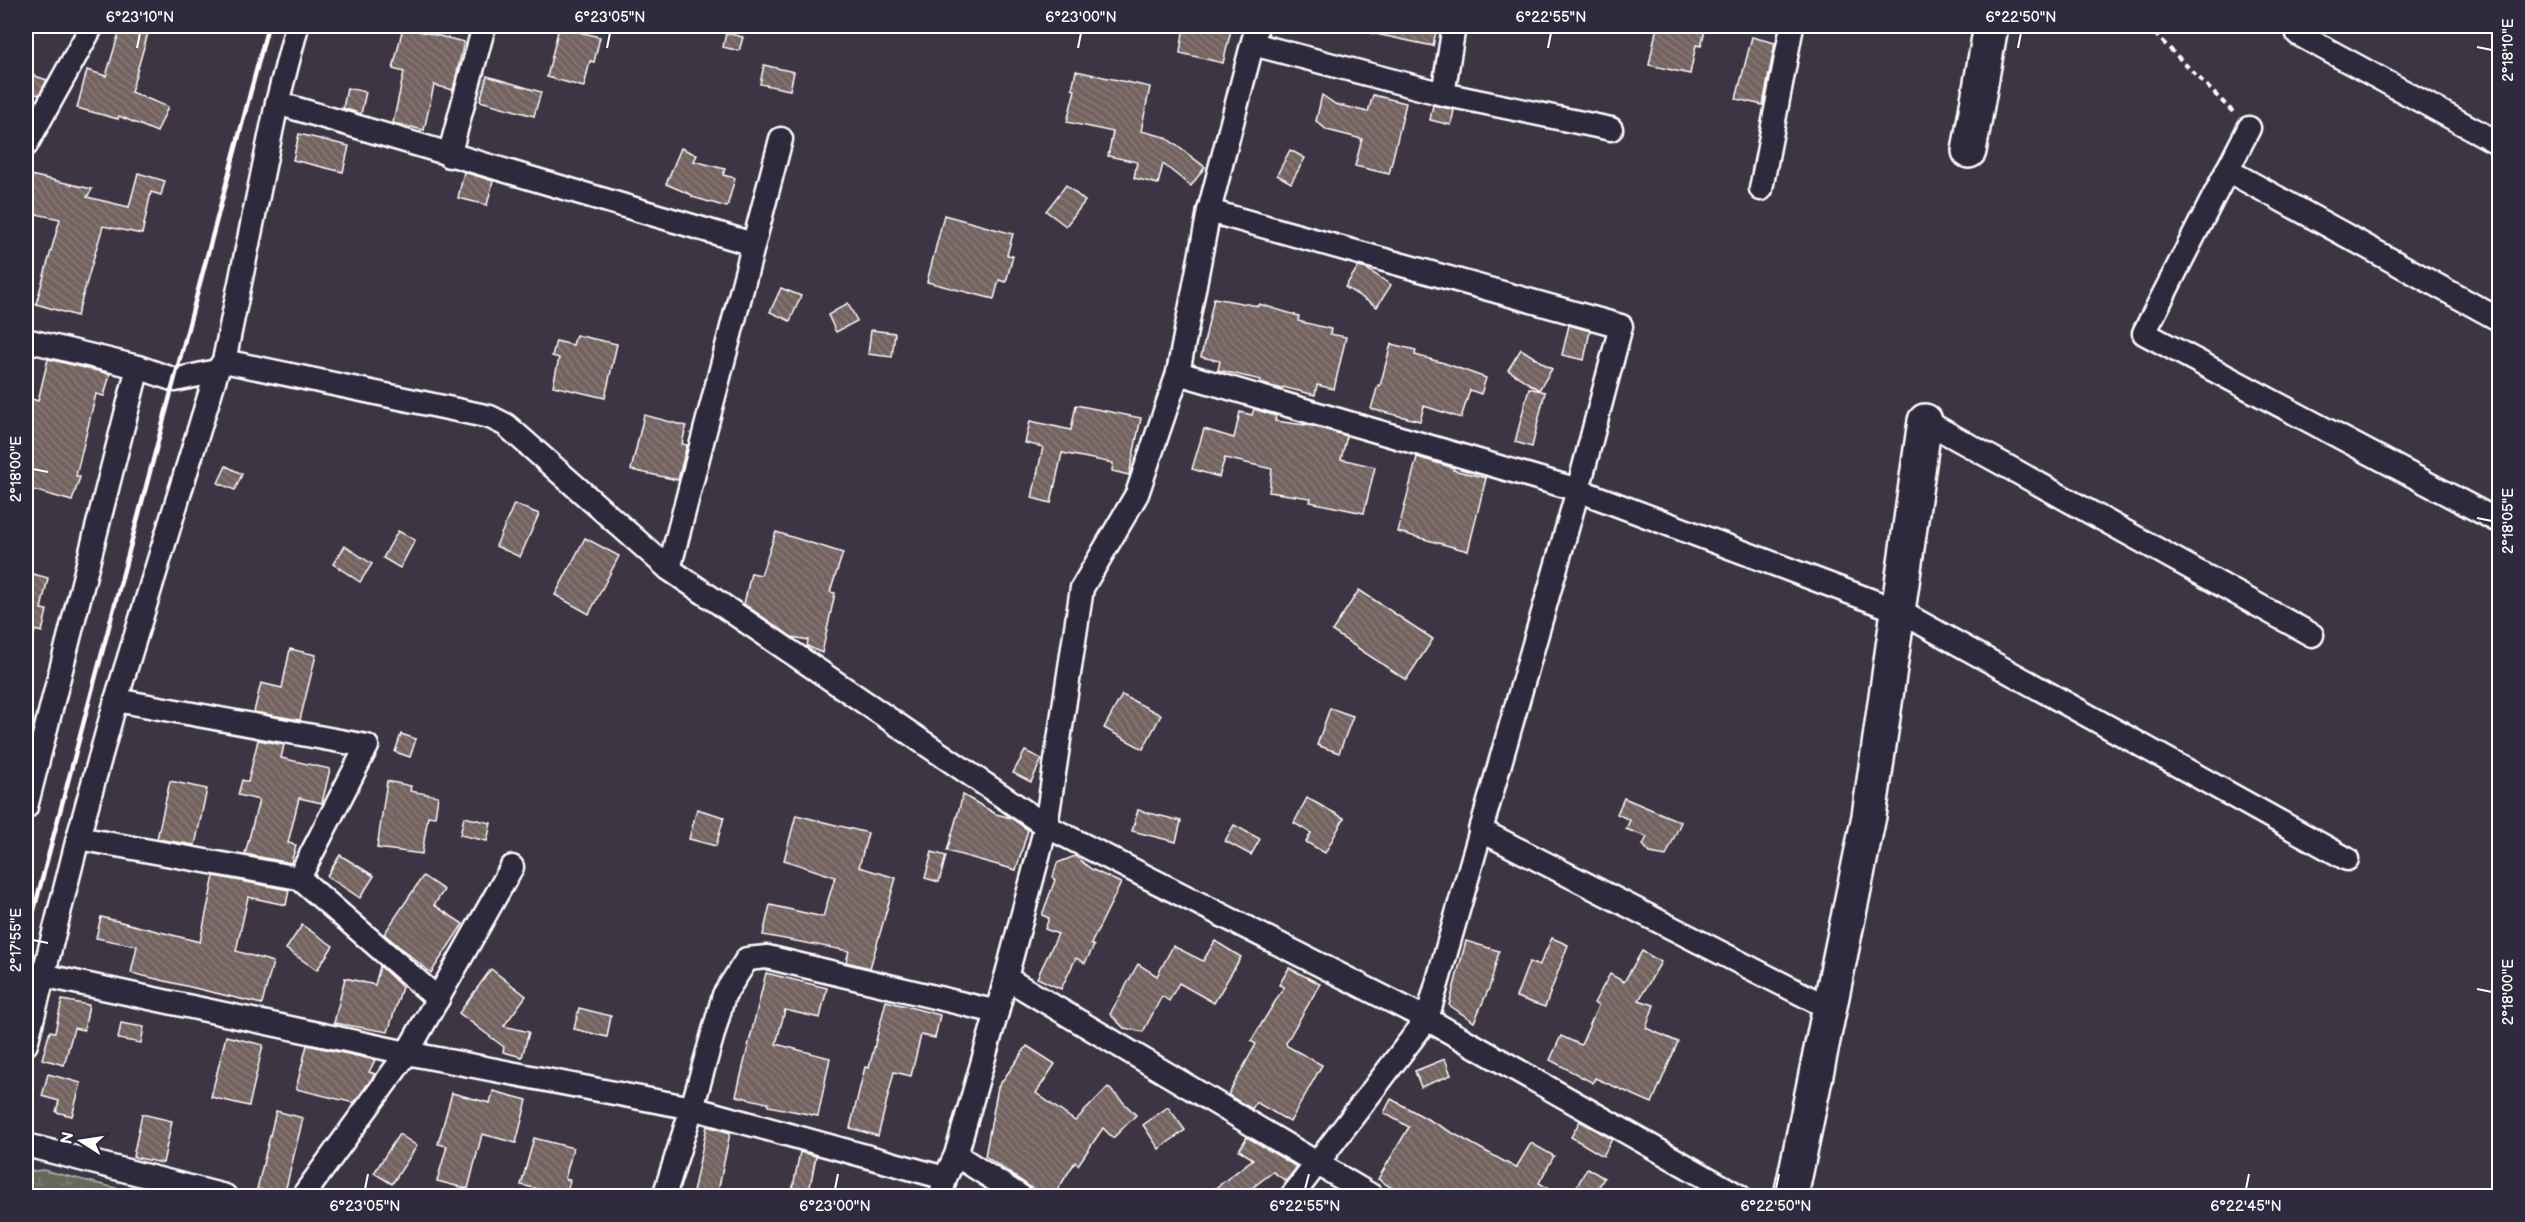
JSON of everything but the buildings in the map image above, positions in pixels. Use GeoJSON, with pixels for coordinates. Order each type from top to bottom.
{"type":"FeatureCollection","features":[{"type":"Feature","properties":{"kind":"street"},"geometry":{"type":"LineString","coordinates":[[26,145],[92,26]]}},
{"type":"Feature","properties":{"kind":"street"},"geometry":{"type":"LineString","coordinates":[[26,1044],[30,1007],[42,975],[116,700],[221,366],[297,26]]}},
{"type":"Feature","properties":{"kind":"street"},"geometry":{"type":"LineString","coordinates":[[449,156],[484,26]]}},
{"type":"Feature","properties":{"kind":"street"},"geometry":{"type":"LineString","coordinates":[[1443,94],[1454,26]]}},
{"type":"Feature","properties":{"kind":"street"},"geometry":{"type":"LineString","coordinates":[[1761,189],[1792,26]]}},
{"type":"Feature","properties":{"kind":"street"},"geometry":{"type":"LineString","coordinates":[[1969,152],[1991,26]]}},
{"type":"Feature","properties":{"kind":"street"},"geometry":{"type":"LineString","coordinates":[[2298,34],[2499,144]]}},
{"type":"Feature","properties":{"kind":"street"},"geometry":{"type":"LineString","coordinates":[[42,975],[407,1053],[692,1108],[943,1187],[956,1155],[997,1012],[1046,826],[1082,588],[1137,494],[1178,373],[1209,211],[1255,35],[1443,94],[1611,129]]}},
{"type":"Feature","properties":{"kind":"street"},"geometry":{"type":"LineString","coordinates":[[278,103],[449,156],[753,244]]}},
{"type":"Feature","properties":{"kind":"street"},"geometry":{"type":"LineString","coordinates":[[2249,128],[2144,333],[2499,522]]}},
{"type":"Feature","properties":{"kind":"street"},"geometry":{"type":"LineString","coordinates":[[669,569],[781,139]]}},
{"type":"Feature","properties":{"kind":"street"},"geometry":{"type":"LineString","coordinates":[[2227,170],[2499,320]]}},
{"type":"Feature","properties":{"kind":"street"},"geometry":{"type":"LineString","coordinates":[[1209,211],[1621,326],[1578,490],[1427,1019],[1292,1197]]}},
{"type":"Feature","properties":{"kind":"street"},"geometry":{"type":"LineString","coordinates":[[26,340],[138,367],[175,380],[221,366],[490,417],[518,434],[669,569],[1046,826],[1427,1019],[1738,1197]]}},
{"type":"Feature","properties":{"kind":"street"},"geometry":{"type":"LineString","coordinates":[[26,807],[138,367]]}},
{"type":"Feature","properties":{"kind":"street"},"geometry":{"type":"LineString","coordinates":[[1178,373],[1578,490],[1899,611],[2347,859]]}},
{"type":"Feature","properties":{"kind":"street"},"geometry":{"type":"LineString","coordinates":[[1791,1197],[1869,816],[1925,421],[2312,635]]}},
{"type":"Feature","properties":{"kind":"street"},"geometry":{"type":"LineString","coordinates":[[116,700],[367,746],[299,878]]}},
{"type":"Feature","properties":{"kind":"street"},"geometry":{"type":"LineString","coordinates":[[1480,830],[1829,1008]]}},
{"type":"Feature","properties":{"kind":"street"},"geometry":{"type":"LineString","coordinates":[[78,838],[299,878],[438,999]]}},
{"type":"Feature","properties":{"kind":"street"},"geometry":{"type":"LineString","coordinates":[[303,1197],[407,1053],[512,867]]}},
{"type":"Feature","properties":{"kind":"street"},"geometry":{"type":"LineString","coordinates":[[664,1197],[724,995],[747,959],[767,957],[997,1012]]}},
{"type":"Feature","properties":{"kind":"street"},"geometry":{"type":"LineString","coordinates":[[1006,978],[1372,1197]]}},
{"type":"Feature","properties":{"kind":"street"},"geometry":{"type":"LineString","coordinates":[[26,1145],[225,1197]]}},
{"type":"Feature","properties":{"kind":"street"},"geometry":{"type":"LineString","coordinates":[[956,1155],[1020,1197]]}},
{"type":"Feature","properties":{"kind":"path"},"geometry":{"type":"LineString","coordinates":[[2147,26],[2249,128]]}},
{"type":"Feature","properties":{"kind":"green space"},"geometry":{"type":"Polygon","coordinates":[[[43,1170],[148,1196],[26,1196],[26,1172],[43,1170]]]}},
{"type":"Feature","properties":{"kind":"railway"},"geometry":{"type":"LineString","coordinates":[[26,940],[268,26]]}}]}
